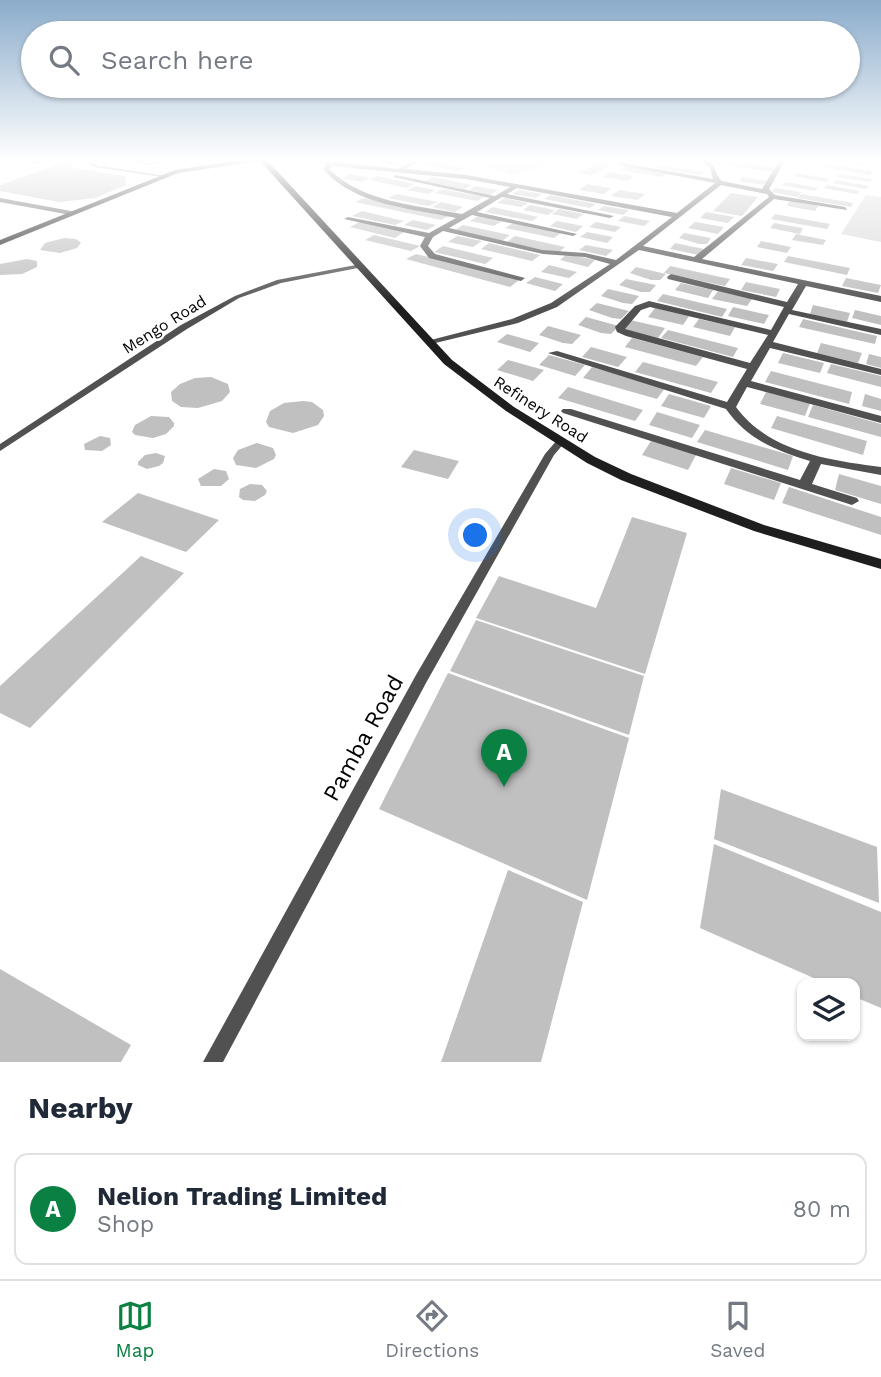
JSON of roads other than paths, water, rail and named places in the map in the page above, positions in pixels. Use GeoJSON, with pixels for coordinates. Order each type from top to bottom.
{"type":"FeatureCollection","features":[{"type":"Feature","properties":{"kind":"main road"},"geometry":{"type":"LineString","coordinates":[[0,243],[82,209]]}},
{"type":"Feature","properties":{"kind":"main road","name":"Refinery Road"},"geometry":{"type":"LineString","coordinates":[[307,209],[432,343],[476,384],[561,441],[626,477],[718,514],[881,564]]}},
{"type":"Feature","properties":{"kind":"street"},"geometry":{"type":"LineString","coordinates":[[426,209],[464,217]]}},
{"type":"Feature","properties":{"kind":"street"},"geometry":{"type":"LineString","coordinates":[[479,209],[430,236],[424,246],[432,256],[521,278]]}},
{"type":"Feature","properties":{"kind":"street"},"geometry":{"type":"LineString","coordinates":[[568,209],[610,216]]}},
{"type":"Feature","properties":{"kind":"street"},"geometry":{"type":"LineString","coordinates":[[589,212],[594,209]]}},
{"type":"Feature","properties":{"kind":"street"},"geometry":{"type":"LineString","coordinates":[[640,209],[676,215]]}},
{"type":"Feature","properties":{"kind":"street"},"geometry":{"type":"LineString","coordinates":[[432,343],[533,314],[572,294],[617,263],[684,209]]}},
{"type":"Feature","properties":{"kind":"street"},"geometry":{"type":"LineString","coordinates":[[697,259],[754,209]]}},
{"type":"Feature","properties":{"kind":"street"},"geometry":{"type":"LineString","coordinates":[[473,212],[573,234]]}},
{"type":"Feature","properties":{"kind":"street"},"geometry":{"type":"LineString","coordinates":[[348,219],[430,236]]}},
{"type":"Feature","properties":{"kind":"street"},"geometry":{"type":"LineString","coordinates":[[442,229],[543,252],[584,255],[617,263]]}},
{"type":"Feature","properties":{"kind":"street"},"geometry":{"type":"LineString","coordinates":[[635,247],[881,299]]}},
{"type":"Feature","properties":{"kind":"street"},"geometry":{"type":"LineString","coordinates":[[671,277],[881,332]]}},
{"type":"Feature","properties":{"kind":"street"},"geometry":{"type":"LineString","coordinates":[[730,407],[803,283]]}},
{"type":"Feature","properties":{"kind":"street"},"geometry":{"type":"LineString","coordinates":[[752,367],[628,334],[620,330],[620,327],[638,308],[649,304],[881,372]]}},
{"type":"Feature","properties":{"kind":"street"},"geometry":{"type":"LineString","coordinates":[[553,353],[730,407],[738,420],[756,435],[817,459],[881,471]]}},
{"type":"Feature","properties":{"kind":"street"},"geometry":{"type":"LineString","coordinates":[[745,383],[881,420]]}},
{"type":"Feature","properties":{"kind":"street"},"geometry":{"type":"LineString","coordinates":[[567,411],[852,501]]}},
{"type":"Feature","properties":{"kind":"street"},"geometry":{"type":"LineString","coordinates":[[804,486],[817,459]]}},
{"type":"Feature","properties":{"kind":"lane"},"geometry":{"type":"LineString","coordinates":[[47,209],[71,213]]}},
{"type":"Feature","properties":{"kind":"lane","name":"Mengo Road"},"geometry":{"type":"LineString","coordinates":[[0,448],[184,327],[237,297],[279,281],[361,266]]}},
{"type":"Feature","properties":{"kind":"lane","name":"Pamba Road"},"geometry":{"type":"LineString","coordinates":[[213,1062],[421,679],[543,465],[561,441]]}},
{"type":"Feature","properties":{"kind":"place","name":"Nelion Trading Limited"},"geometry":{"type":"Point","coordinates":[504,787]}}]}
